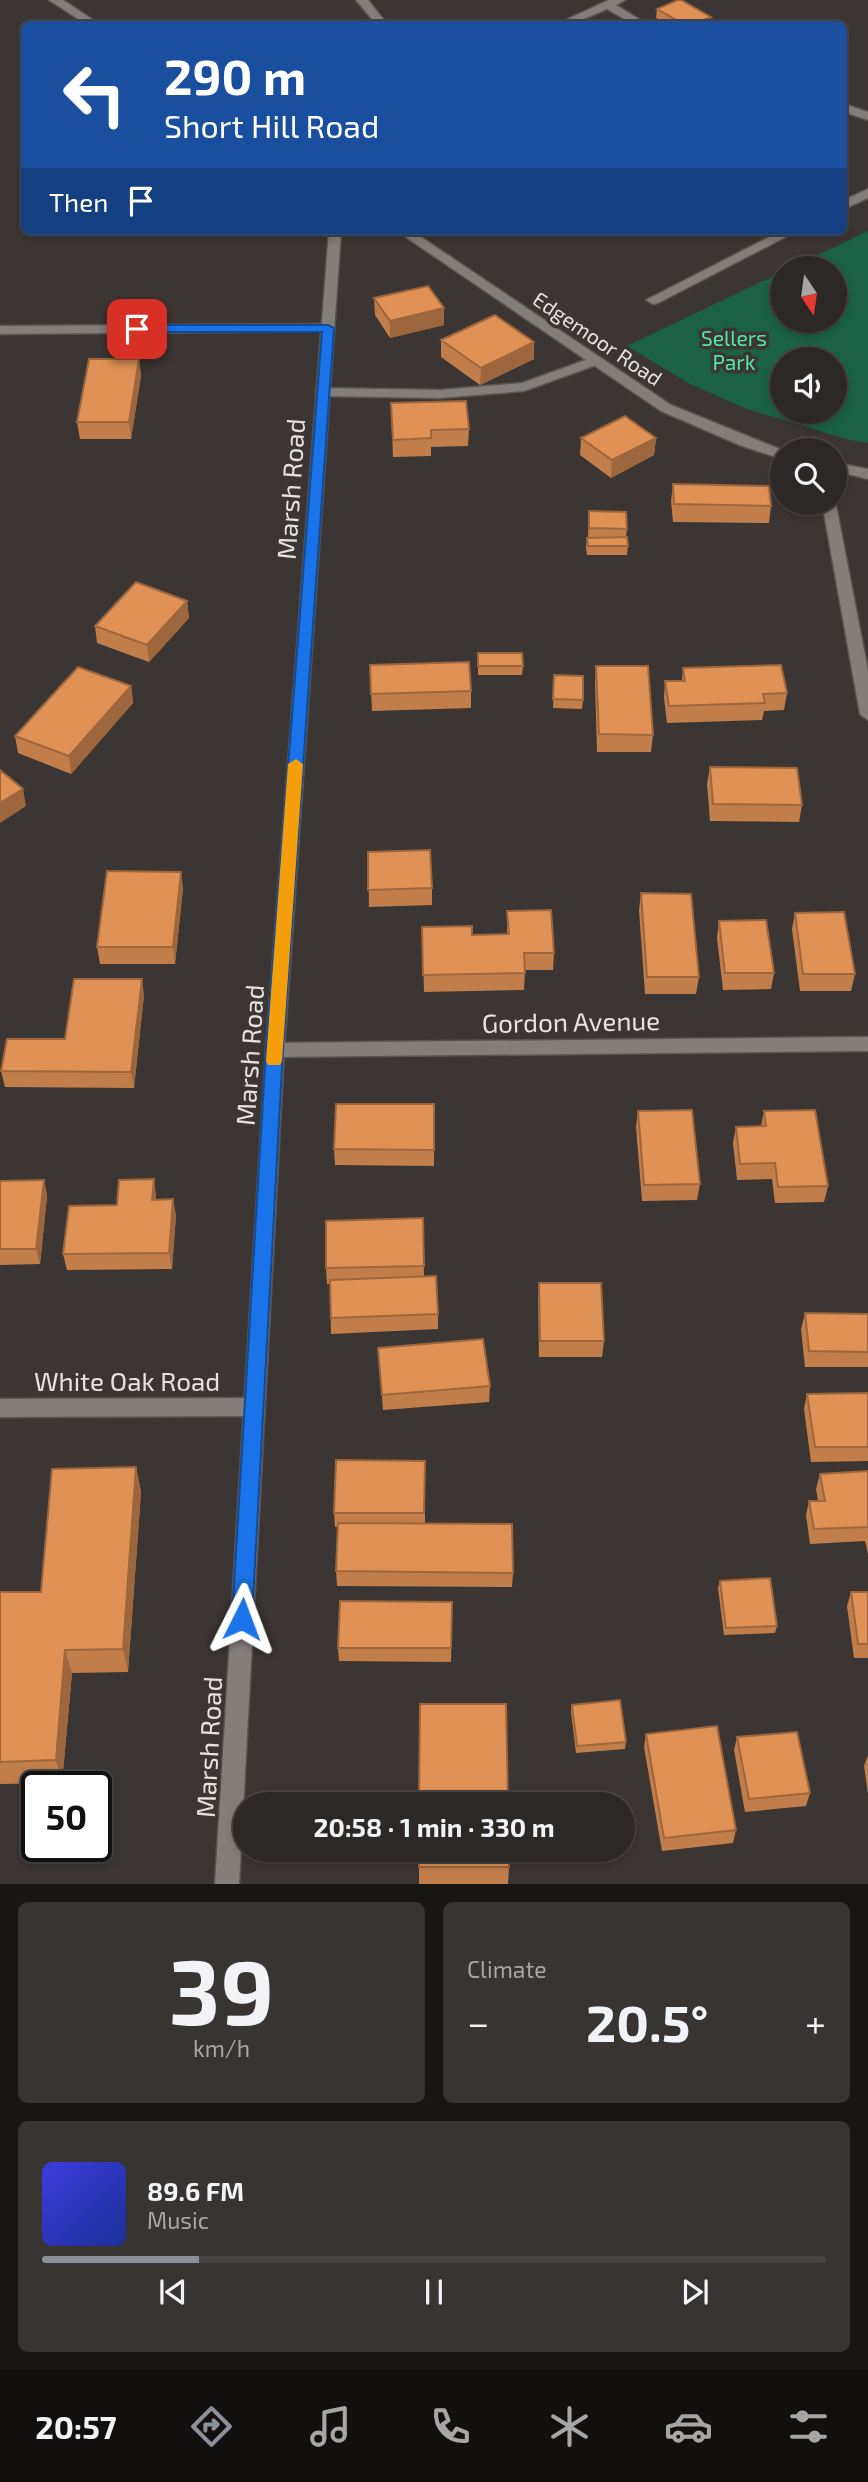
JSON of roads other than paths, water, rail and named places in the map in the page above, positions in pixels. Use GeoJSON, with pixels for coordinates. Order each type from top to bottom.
{"type":"FeatureCollection","features":[{"type":"Feature","properties":{"kind":"main road"},"geometry":{"type":"LineString","coordinates":[[55,0],[88,21]]}},
{"type":"Feature","properties":{"kind":"main road"},"geometry":{"type":"LineString","coordinates":[[362,0],[380,21]]}},
{"type":"Feature","properties":{"kind":"main road"},"geometry":{"type":"LineString","coordinates":[[570,21],[620,0]]}},
{"type":"Feature","properties":{"kind":"main road"},"geometry":{"type":"LineString","coordinates":[[607,5],[636,21]]}},
{"type":"Feature","properties":{"kind":"main road"},"geometry":{"type":"LineString","coordinates":[[847,109],[868,116]]}},
{"type":"Feature","properties":{"kind":"main road"},"geometry":{"type":"LineString","coordinates":[[847,204],[868,193]]}},
{"type":"Feature","properties":{"kind":"main road","name":"Marsh Road"},"geometry":{"type":"LineString","coordinates":[[227,1884],[275,1049],[335,235]]}},
{"type":"Feature","properties":{"kind":"main road","name":"Edgemoor Road"},"geometry":{"type":"LineString","coordinates":[[409,235],[666,408],[770,451]]}},
{"type":"Feature","properties":{"kind":"main road"},"geometry":{"type":"LineString","coordinates":[[653,300],[783,235]]}},
{"type":"Feature","properties":{"kind":"main road"},"geometry":{"type":"LineString","coordinates":[[0,330],[328,328]]}},
{"type":"Feature","properties":{"kind":"main road"},"geometry":{"type":"LineString","coordinates":[[323,392],[440,394],[524,387],[594,361]]}},
{"type":"Feature","properties":{"kind":"main road"},"geometry":{"type":"LineString","coordinates":[[847,470],[868,474]]}},
{"type":"Feature","properties":{"kind":"main road"},"geometry":{"type":"LineString","coordinates":[[831,515],[868,714]]}},
{"type":"Feature","properties":{"kind":"main road","name":"Gordon Avenue"},"geometry":{"type":"LineString","coordinates":[[275,1049],[868,1044]]}},
{"type":"Feature","properties":{"kind":"main road","name":"White Oak Road"},"geometry":{"type":"LineString","coordinates":[[0,1408],[254,1407]]}},
{"type":"Feature","properties":{"kind":"park label","name":"Sellers Park"},"geometry":{"type":"Point","coordinates":[734,349]}}]}
